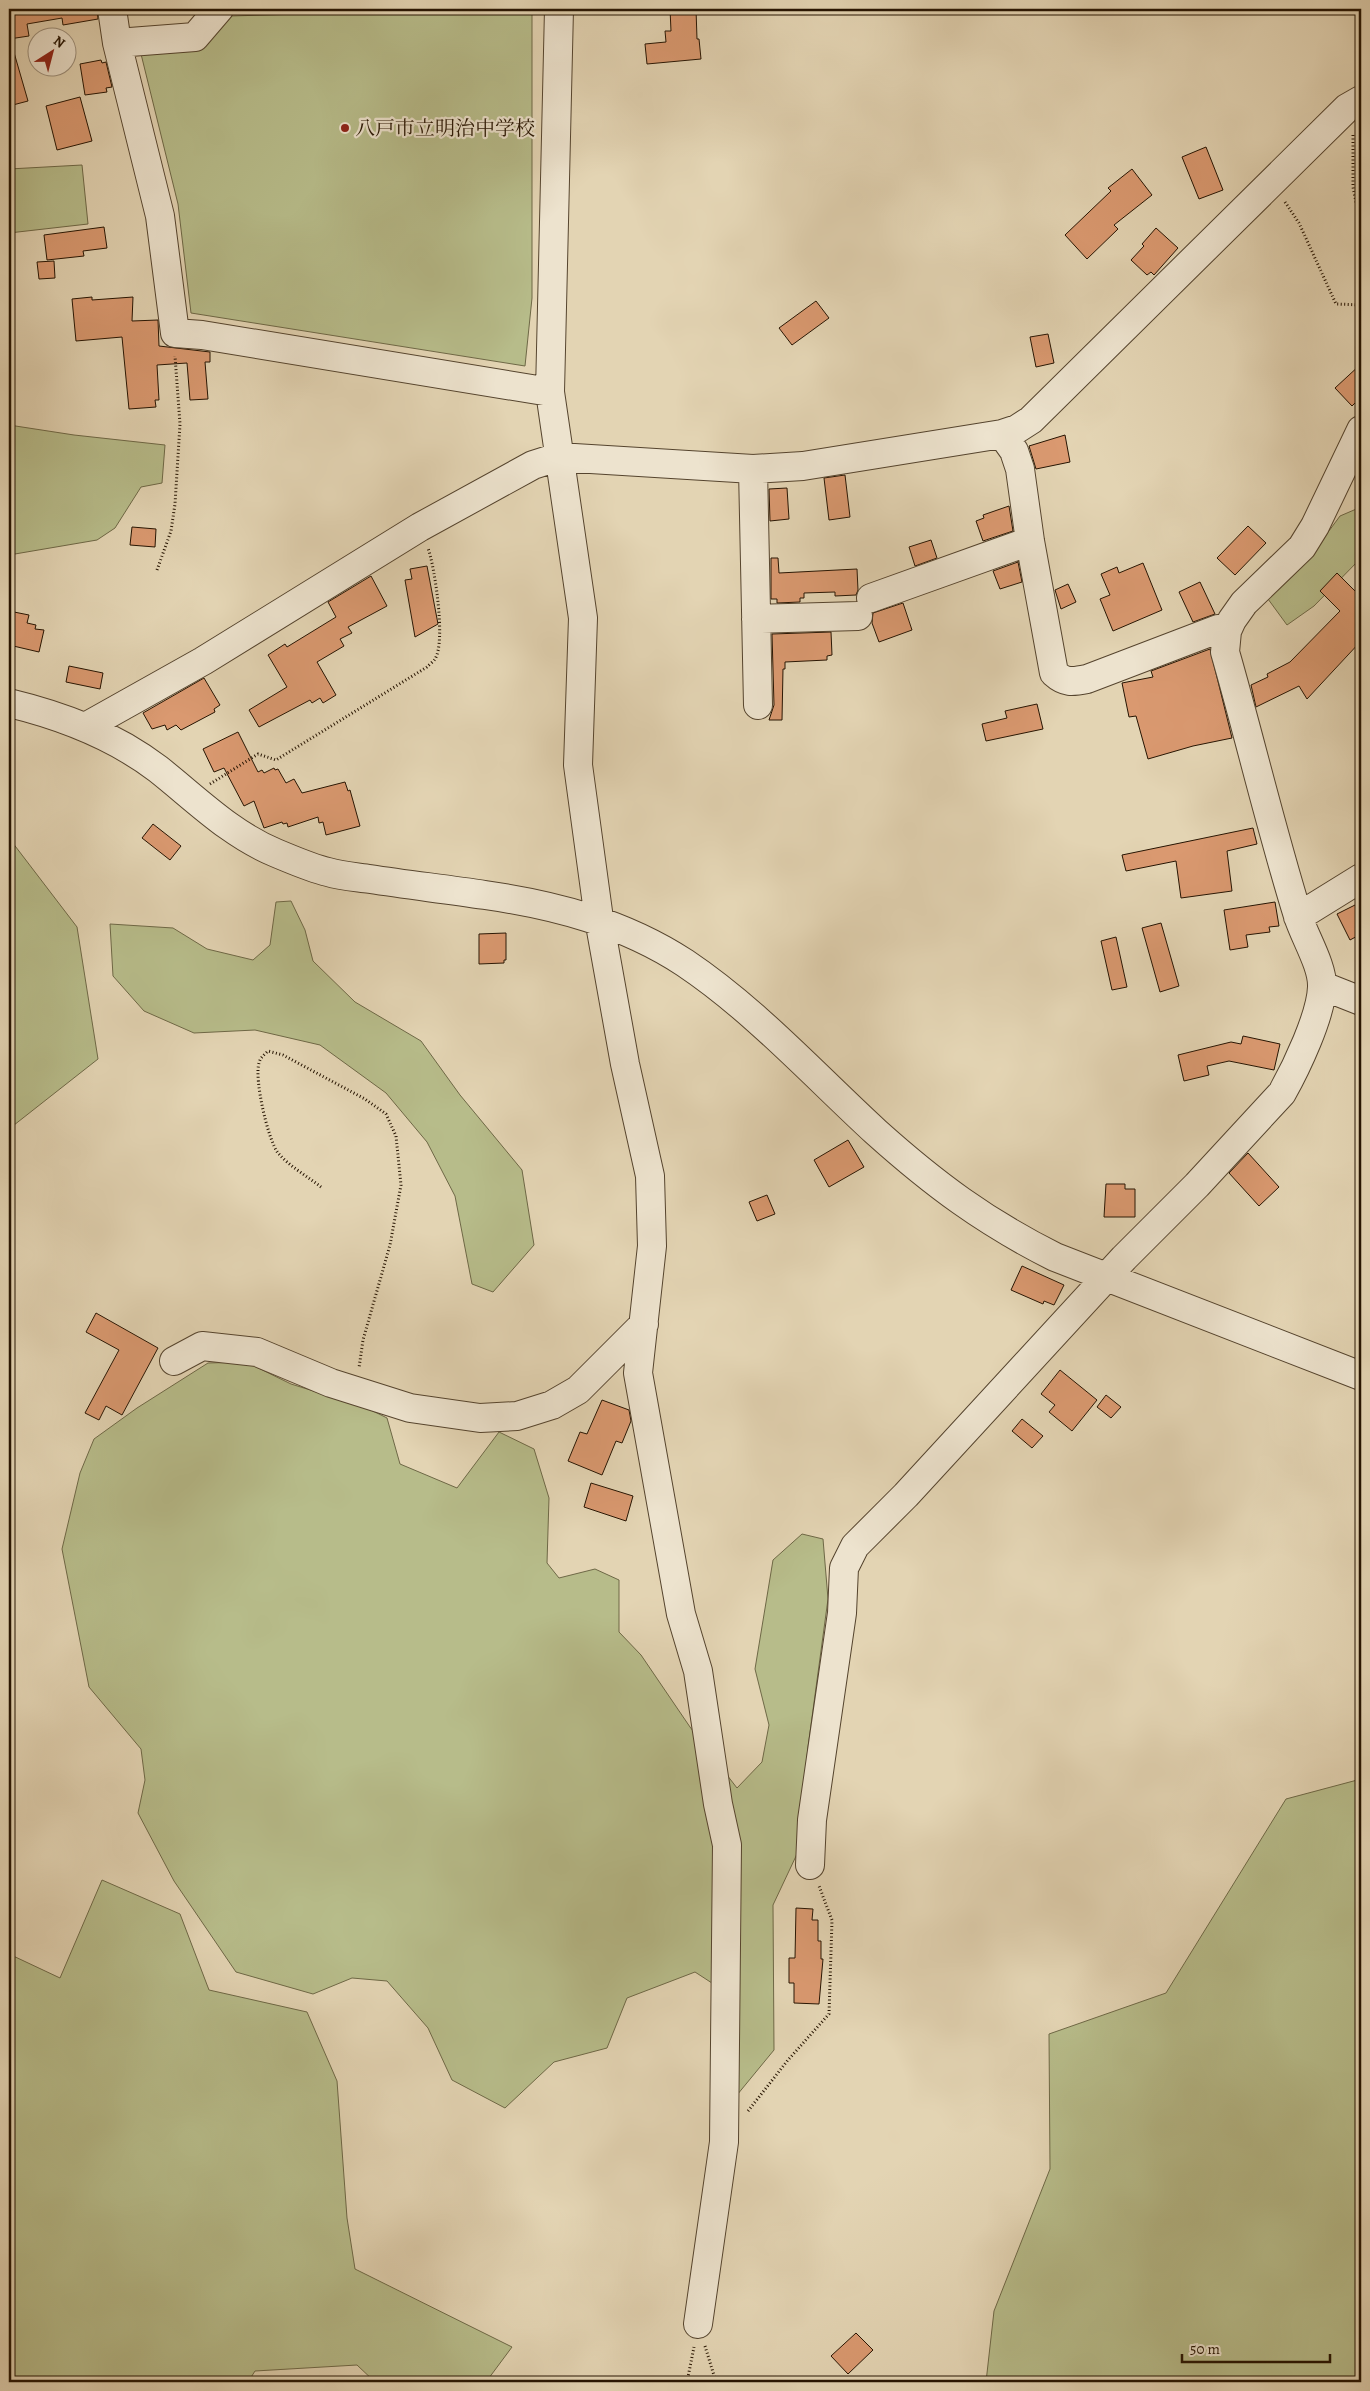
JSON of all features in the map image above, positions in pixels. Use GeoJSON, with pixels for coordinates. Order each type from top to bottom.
{"type":"FeatureCollection","features":[{"type":"Feature","properties":{"kind":"street"},"geometry":{"type":"LineString","coordinates":[[112,9],[117,43],[160,216],[175,333],[202,335],[550,392]]}},
{"type":"Feature","properties":{"kind":"street"},"geometry":{"type":"LineString","coordinates":[[117,43],[194,37],[219,9]]}},
{"type":"Feature","properties":{"kind":"street"},"geometry":{"type":"LineString","coordinates":[[558,9],[550,392],[583,618],[578,765],[599,919],[625,1064],[650,1176],[652,1246],[638,1373],[681,1614],[698,1671],[718,1804],[727,1845],[724,2142],[698,2324]]}},
{"type":"Feature","properties":{"kind":"street"},"geometry":{"type":"LineString","coordinates":[[88,726],[203,661],[420,527],[533,465],[558,457],[753,469],[804,466],[1002,434],[1017,429],[1031,420],[1272,182],[1354,104]]}},
{"type":"Feature","properties":{"kind":"street"},"geometry":{"type":"LineString","coordinates":[[810,1865],[812,1820],[842,1613],[844,1568],[856,1546],[906,1495],[1106,1277],[1282,1093],[1292,1075],[1319,1008],[1322,986],[1317,963],[1298,917],[1225,652],[1227,630],[1244,603],[1306,540],[1315,526],[1361,430]]}},
{"type":"Feature","properties":{"kind":"street"},"geometry":{"type":"LineString","coordinates":[[1002,434],[1014,450],[1020,469],[1030,541],[1049,642],[1050,662],[1054,673],[1063,681],[1072,682],[1086,679],[1218,629],[1227,630]]}},
{"type":"Feature","properties":{"kind":"street"},"geometry":{"type":"LineString","coordinates":[[753,469],[758,705]]}},
{"type":"Feature","properties":{"kind":"street"},"geometry":{"type":"LineString","coordinates":[[756,620],[864,607],[1030,541]]}},
{"type":"Feature","properties":{"kind":"street"},"geometry":{"type":"LineString","coordinates":[[9,703],[88,726],[110,737],[157,769],[229,827],[274,852],[328,872],[486,895],[599,919],[647,940],[684,962],[727,994],[883,1138],[965,1206],[1014,1236],[1055,1257],[1361,1376]]}},
{"type":"Feature","properties":{"kind":"street"},"geometry":{"type":"LineString","coordinates":[[1298,917],[1361,878]]}},
{"type":"Feature","properties":{"kind":"street"},"geometry":{"type":"LineString","coordinates":[[1322,986],[1361,1001]]}},
{"type":"Feature","properties":{"kind":"street"},"geometry":{"type":"LineString","coordinates":[[174,1361],[202,1346],[257,1352],[331,1383],[410,1408],[480,1418],[517,1416],[552,1405],[578,1390],[644,1324]]}},
{"type":"Feature","properties":{"kind":"path"},"geometry":{"type":"LineString","coordinates":[[1354,104],[1353,186],[1361,228]]}},
{"type":"Feature","properties":{"kind":"path"},"geometry":{"type":"LineString","coordinates":[[1272,182],[1299,223],[1331,298],[1336,304],[1343,306],[1361,305]]}},
{"type":"Feature","properties":{"kind":"path"},"geometry":{"type":"LineString","coordinates":[[157,570],[171,532],[175,504],[180,424],[175,371],[175,333]]}},
{"type":"Feature","properties":{"kind":"path"},"geometry":{"type":"LineString","coordinates":[[190,797],[258,754],[276,760],[427,667],[435,659],[438,649],[438,591],[434,563],[420,527]]}},
{"type":"Feature","properties":{"kind":"path"},"geometry":{"type":"LineString","coordinates":[[321,1187],[278,1152],[268,1128],[258,1077],[258,1064],[268,1052],[283,1055],[365,1099],[386,1114],[396,1136],[401,1185],[390,1245],[363,1340],[359,1367],[364,1394]]}},
{"type":"Feature","properties":{"kind":"path"},"geometry":{"type":"LineString","coordinates":[[748,2112],[788,2060],[829,2014],[832,1920],[810,1865]]}},
{"type":"Feature","properties":{"kind":"path"},"geometry":{"type":"LineString","coordinates":[[687,2382],[698,2324]]}},
{"type":"Feature","properties":{"kind":"path"},"geometry":{"type":"LineString","coordinates":[[698,2324],[716,2382]]}},
{"type":"Feature","properties":{"kind":"green space","name":"八戸市立明治中学校"},"geometry":{"type":"Polygon","coordinates":[[[532,9],[532,298],[525,366],[191,313],[178,204],[141,54],[200,50],[230,16],[532,9]]]}},
{"type":"Feature","properties":{"kind":"green space"},"geometry":{"type":"Polygon","coordinates":[[[1361,111],[1361,211],[1356,182],[1356,115],[1361,111]]]}},
{"type":"Feature","properties":{"kind":"green space"},"geometry":{"type":"Polygon","coordinates":[[[82,165],[88,224],[9,233],[9,169],[82,165]]]}},
{"type":"Feature","properties":{"kind":"green space"},"geometry":{"type":"Polygon","coordinates":[[[9,425],[74,435],[165,445],[162,483],[141,487],[115,528],[97,540],[9,555],[9,425]]]}},
{"type":"Feature","properties":{"kind":"green space"},"geometry":{"type":"Polygon","coordinates":[[[1361,507],[1361,558],[1314,606],[1287,625],[1268,599],[1303,566],[1340,516],[1361,507]]]}},
{"type":"Feature","properties":{"kind":"green space"},"geometry":{"type":"Polygon","coordinates":[[[9,838],[77,927],[98,1059],[9,1129],[9,838]]]}},
{"type":"Feature","properties":{"kind":"green space"},"geometry":{"type":"Polygon","coordinates":[[[291,901],[305,930],[313,961],[355,1002],[421,1041],[460,1095],[522,1170],[534,1245],[493,1292],[472,1284],[455,1196],[427,1142],[386,1093],[320,1045],[255,1030],[194,1033],[144,1011],[113,976],[110,924],[173,928],[207,949],[253,960],[270,945],[276,902],[291,901]]]}},
{"type":"Feature","properties":{"kind":"green space"},"geometry":{"type":"Polygon","coordinates":[[[246,1362],[291,1384],[365,1407],[387,1418],[400,1464],[457,1488],[499,1432],[534,1449],[549,1498],[547,1563],[559,1578],[595,1569],[619,1580],[619,1632],[641,1655],[690,1727],[737,1788],[762,1762],[769,1725],[755,1669],[773,1560],[802,1534],[823,1539],[828,1599],[808,1747],[797,1854],[773,1905],[774,2050],[737,2095],[735,1998],[695,1972],[627,1998],[607,2048],[554,2062],[505,2108],[452,2080],[428,2028],[387,1981],[352,1978],[313,1994],[236,1972],[174,1881],[138,1813],[145,1780],[141,1749],[89,1687],[62,1549],[80,1473],[94,1439],[137,1408],[208,1363],[246,1362]]]}},
{"type":"Feature","properties":{"kind":"green space"},"geometry":{"type":"Polygon","coordinates":[[[1361,1779],[1361,2382],[986,2382],[994,2311],[1050,2169],[1049,2034],[1166,1993],[1286,1799],[1361,1779]]]}},
{"type":"Feature","properties":{"kind":"green space"},"geometry":{"type":"Polygon","coordinates":[[[102,1880],[180,1914],[209,1990],[307,2012],[337,2081],[347,2218],[355,2269],[512,2347],[486,2382],[375,2382],[357,2365],[255,2371],[248,2382],[9,2382],[9,1954],[60,1978],[102,1880]]]}},
{"type":"Feature","properties":{"kind":"building"},"geometry":{"type":"Polygon","coordinates":[[[9,9],[97,9],[98,19],[63,25],[62,18],[27,24],[28,36],[9,39],[9,9]]]}},
{"type":"Feature","properties":{"kind":"building"},"geometry":{"type":"Polygon","coordinates":[[[670,9],[696,9],[697,39],[699,39],[701,59],[647,64],[645,44],[666,42],[665,31],[671,31],[670,9]]]}},
{"type":"Feature","properties":{"kind":"building"},"geometry":{"type":"Polygon","coordinates":[[[13,49],[28,101],[9,106],[9,50],[13,49]]]}},
{"type":"Feature","properties":{"kind":"building"},"geometry":{"type":"Polygon","coordinates":[[[101,60],[102,63],[106,62],[112,87],[106,88],[107,92],[85,95],[80,64],[101,60]]]}},
{"type":"Feature","properties":{"kind":"building"},"geometry":{"type":"Polygon","coordinates":[[[80,97],[92,141],[57,150],[46,106],[80,97]]]}},
{"type":"Feature","properties":{"kind":"building"},"geometry":{"type":"Polygon","coordinates":[[[1206,147],[1223,190],[1199,199],[1182,157],[1206,147]]]}},
{"type":"Feature","properties":{"kind":"building"},"geometry":{"type":"Polygon","coordinates":[[[1132,169],[1152,195],[1114,225],[1118,229],[1087,259],[1065,235],[1111,191],[1108,188],[1132,169]]]}},
{"type":"Feature","properties":{"kind":"building"},"geometry":{"type":"Polygon","coordinates":[[[104,227],[107,248],[83,251],[84,256],[47,260],[44,235],[104,227]]]}},
{"type":"Feature","properties":{"kind":"building"},"geometry":{"type":"Polygon","coordinates":[[[1156,228],[1178,248],[1154,275],[1151,272],[1147,275],[1131,260],[1144,246],[1142,244],[1156,228]]]}},
{"type":"Feature","properties":{"kind":"building"},"geometry":{"type":"Polygon","coordinates":[[[54,261],[55,278],[39,279],[37,262],[54,261]]]}},
{"type":"Feature","properties":{"kind":"building"},"geometry":{"type":"Polygon","coordinates":[[[92,297],[92,300],[133,297],[132,321],[158,320],[159,346],[210,352],[210,362],[205,362],[208,399],[190,400],[187,363],[157,365],[159,400],[155,400],[156,407],[129,409],[122,337],[76,341],[72,299],[92,297]]]}},
{"type":"Feature","properties":{"kind":"building"},"geometry":{"type":"Polygon","coordinates":[[[816,301],[829,318],[792,345],[779,328],[816,301]]]}},
{"type":"Feature","properties":{"kind":"building"},"geometry":{"type":"Polygon","coordinates":[[[1048,334],[1054,363],[1036,367],[1030,337],[1048,334]]]}},
{"type":"Feature","properties":{"kind":"building"},"geometry":{"type":"Polygon","coordinates":[[[1361,364],[1361,397],[1352,406],[1335,388],[1361,364]]]}},
{"type":"Feature","properties":{"kind":"building"},"geometry":{"type":"Polygon","coordinates":[[[1065,435],[1070,462],[1036,469],[1029,446],[1065,435]]]}},
{"type":"Feature","properties":{"kind":"building"},"geometry":{"type":"Polygon","coordinates":[[[845,475],[850,517],[829,520],[824,478],[845,475]]]}},
{"type":"Feature","properties":{"kind":"building"},"geometry":{"type":"Polygon","coordinates":[[[787,488],[789,519],[770,521],[769,489],[787,488]]]}},
{"type":"Feature","properties":{"kind":"building"},"geometry":{"type":"Polygon","coordinates":[[[1009,506],[1013,531],[983,541],[976,521],[984,518],[983,515],[1009,506]]]}},
{"type":"Feature","properties":{"kind":"building"},"geometry":{"type":"Polygon","coordinates":[[[1248,526],[1266,543],[1235,575],[1217,558],[1248,526]]]}},
{"type":"Feature","properties":{"kind":"building"},"geometry":{"type":"Polygon","coordinates":[[[132,527],[156,529],[155,547],[130,545],[132,527]]]}},
{"type":"Feature","properties":{"kind":"building"},"geometry":{"type":"Polygon","coordinates":[[[931,540],[937,558],[915,566],[909,547],[931,540]]]}},
{"type":"Feature","properties":{"kind":"building"},"geometry":{"type":"Polygon","coordinates":[[[771,558],[778,558],[779,573],[857,569],[858,590],[856,595],[835,596],[835,592],[804,593],[804,598],[800,598],[800,602],[777,603],[777,599],[771,599],[771,558]]]}},
{"type":"Feature","properties":{"kind":"building"},"geometry":{"type":"Polygon","coordinates":[[[1018,562],[1022,582],[1000,589],[993,571],[1018,562]]]}},
{"type":"Feature","properties":{"kind":"building"},"geometry":{"type":"Polygon","coordinates":[[[1143,563],[1162,610],[1113,631],[1100,599],[1110,595],[1101,574],[1117,567],[1119,573],[1143,563]]]}},
{"type":"Feature","properties":{"kind":"building"},"geometry":{"type":"Polygon","coordinates":[[[427,566],[438,624],[415,637],[405,580],[412,579],[410,569],[427,566]]]}},
{"type":"Feature","properties":{"kind":"building"},"geometry":{"type":"Polygon","coordinates":[[[1337,573],[1361,597],[1361,641],[1307,699],[1299,686],[1256,707],[1251,685],[1268,677],[1267,674],[1290,662],[1340,611],[1320,591],[1337,573]]]}},
{"type":"Feature","properties":{"kind":"building"},"geometry":{"type":"Polygon","coordinates":[[[371,576],[387,606],[348,627],[352,633],[340,639],[344,646],[317,662],[336,695],[323,703],[320,698],[312,703],[310,700],[259,727],[249,710],[287,687],[268,655],[285,644],[287,647],[336,617],[328,602],[371,576]]]}},
{"type":"Feature","properties":{"kind":"building"},"geometry":{"type":"Polygon","coordinates":[[[1200,582],[1215,614],[1193,622],[1179,592],[1200,582]]]}},
{"type":"Feature","properties":{"kind":"building"},"geometry":{"type":"Polygon","coordinates":[[[1068,584],[1076,602],[1061,609],[1055,590],[1068,584]]]}},
{"type":"Feature","properties":{"kind":"building"},"geometry":{"type":"Polygon","coordinates":[[[903,603],[912,630],[879,642],[872,623],[873,613],[903,603]]]}},
{"type":"Feature","properties":{"kind":"building"},"geometry":{"type":"Polygon","coordinates":[[[9,611],[29,615],[27,623],[36,625],[35,629],[44,630],[39,652],[9,645],[9,611]]]}},
{"type":"Feature","properties":{"kind":"building"},"geometry":{"type":"Polygon","coordinates":[[[831,632],[832,655],[827,656],[827,660],[785,662],[785,669],[783,669],[782,720],[769,720],[774,705],[772,634],[831,632]]]}},
{"type":"Feature","properties":{"kind":"building"},"geometry":{"type":"Polygon","coordinates":[[[1210,649],[1232,738],[1193,746],[1148,759],[1136,716],[1129,717],[1122,683],[1153,677],[1151,671],[1210,649]]]}},
{"type":"Feature","properties":{"kind":"building"},"geometry":{"type":"Polygon","coordinates":[[[69,666],[103,673],[100,689],[66,682],[69,666]]]}},
{"type":"Feature","properties":{"kind":"building"},"geometry":{"type":"Polygon","coordinates":[[[204,678],[220,705],[214,709],[215,712],[181,730],[176,725],[167,730],[165,725],[152,729],[143,713],[204,678]]]}},
{"type":"Feature","properties":{"kind":"building"},"geometry":{"type":"Polygon","coordinates":[[[1037,704],[1043,729],[986,741],[982,724],[1007,718],[1005,711],[1037,704]]]}},
{"type":"Feature","properties":{"kind":"building"},"geometry":{"type":"Polygon","coordinates":[[[238,732],[258,772],[262,770],[264,773],[274,768],[275,770],[278,769],[286,783],[294,779],[302,793],[345,782],[348,791],[350,790],[360,826],[326,835],[323,822],[319,823],[318,817],[288,827],[287,823],[283,824],[282,822],[264,828],[254,801],[244,806],[224,768],[214,772],[203,749],[238,732]]]}},
{"type":"Feature","properties":{"kind":"building"},"geometry":{"type":"Polygon","coordinates":[[[153,824],[181,846],[170,860],[142,838],[153,824]]]}},
{"type":"Feature","properties":{"kind":"building"},"geometry":{"type":"Polygon","coordinates":[[[1253,828],[1257,844],[1227,851],[1232,891],[1181,898],[1176,861],[1126,871],[1122,855],[1253,828]]]}},
{"type":"Feature","properties":{"kind":"building"},"geometry":{"type":"Polygon","coordinates":[[[1275,902],[1279,926],[1269,927],[1270,932],[1246,935],[1248,947],[1230,950],[1224,910],[1275,902]]]}},
{"type":"Feature","properties":{"kind":"building"},"geometry":{"type":"Polygon","coordinates":[[[1361,902],[1361,934],[1350,940],[1337,914],[1361,902]]]}},
{"type":"Feature","properties":{"kind":"building"},"geometry":{"type":"Polygon","coordinates":[[[1161,923],[1179,986],[1160,992],[1142,928],[1161,923]]]}},
{"type":"Feature","properties":{"kind":"building"},"geometry":{"type":"Polygon","coordinates":[[[506,933],[506,960],[504,960],[504,963],[479,964],[479,934],[506,933]]]}},
{"type":"Feature","properties":{"kind":"building"},"geometry":{"type":"Polygon","coordinates":[[[1116,937],[1127,987],[1112,990],[1101,941],[1116,937]]]}},
{"type":"Feature","properties":{"kind":"building"},"geometry":{"type":"Polygon","coordinates":[[[1243,1036],[1280,1044],[1274,1070],[1229,1061],[1207,1066],[1209,1075],[1184,1081],[1178,1055],[1231,1042],[1241,1044],[1243,1036]]]}},
{"type":"Feature","properties":{"kind":"building"},"geometry":{"type":"Polygon","coordinates":[[[848,1140],[864,1167],[829,1187],[814,1160],[848,1140]]]}},
{"type":"Feature","properties":{"kind":"building"},"geometry":{"type":"Polygon","coordinates":[[[1248,1153],[1279,1187],[1259,1206],[1229,1173],[1248,1153]]]}},
{"type":"Feature","properties":{"kind":"building"},"geometry":{"type":"Polygon","coordinates":[[[1106,1184],[1125,1184],[1125,1189],[1135,1189],[1135,1217],[1104,1217],[1106,1184]]]}},
{"type":"Feature","properties":{"kind":"building"},"geometry":{"type":"Polygon","coordinates":[[[767,1195],[775,1214],[757,1221],[749,1202],[767,1195]]]}},
{"type":"Feature","properties":{"kind":"building"},"geometry":{"type":"Polygon","coordinates":[[[1022,1266],[1064,1285],[1054,1305],[1044,1301],[1043,1304],[1011,1290],[1022,1266]]]}},
{"type":"Feature","properties":{"kind":"building"},"geometry":{"type":"Polygon","coordinates":[[[96,1313],[158,1348],[122,1415],[106,1406],[99,1420],[85,1413],[119,1350],[86,1332],[96,1313]]]}},
{"type":"Feature","properties":{"kind":"building"},"geometry":{"type":"Polygon","coordinates":[[[1060,1370],[1097,1400],[1072,1431],[1049,1412],[1055,1405],[1041,1394],[1060,1370]]]}},
{"type":"Feature","properties":{"kind":"building"},"geometry":{"type":"Polygon","coordinates":[[[1106,1395],[1121,1407],[1111,1418],[1097,1407],[1106,1395]]]}},
{"type":"Feature","properties":{"kind":"building"},"geometry":{"type":"Polygon","coordinates":[[[602,1400],[629,1410],[631,1421],[622,1443],[616,1441],[602,1475],[568,1461],[580,1432],[587,1434],[602,1400]]]}},
{"type":"Feature","properties":{"kind":"building"},"geometry":{"type":"Polygon","coordinates":[[[1022,1419],[1043,1436],[1032,1448],[1012,1431],[1022,1419]]]}},
{"type":"Feature","properties":{"kind":"building"},"geometry":{"type":"Polygon","coordinates":[[[591,1483],[633,1496],[626,1521],[584,1507],[591,1483]]]}},
{"type":"Feature","properties":{"kind":"building"},"geometry":{"type":"Polygon","coordinates":[[[796,1908],[813,1909],[812,1920],[818,1920],[818,1941],[821,1941],[821,1959],[823,1959],[819,2004],[794,2003],[794,1983],[789,1983],[789,1958],[795,1958],[796,1908]]]}},
{"type":"Feature","properties":{"kind":"building"},"geometry":{"type":"Polygon","coordinates":[[[856,2333],[873,2350],[848,2374],[831,2356],[856,2333]]]}},
{"type":"Feature","properties":{"kind":"place","name":"八戸市立明治中学校"},"geometry":{"type":"Point","coordinates":[345,128]}}]}
